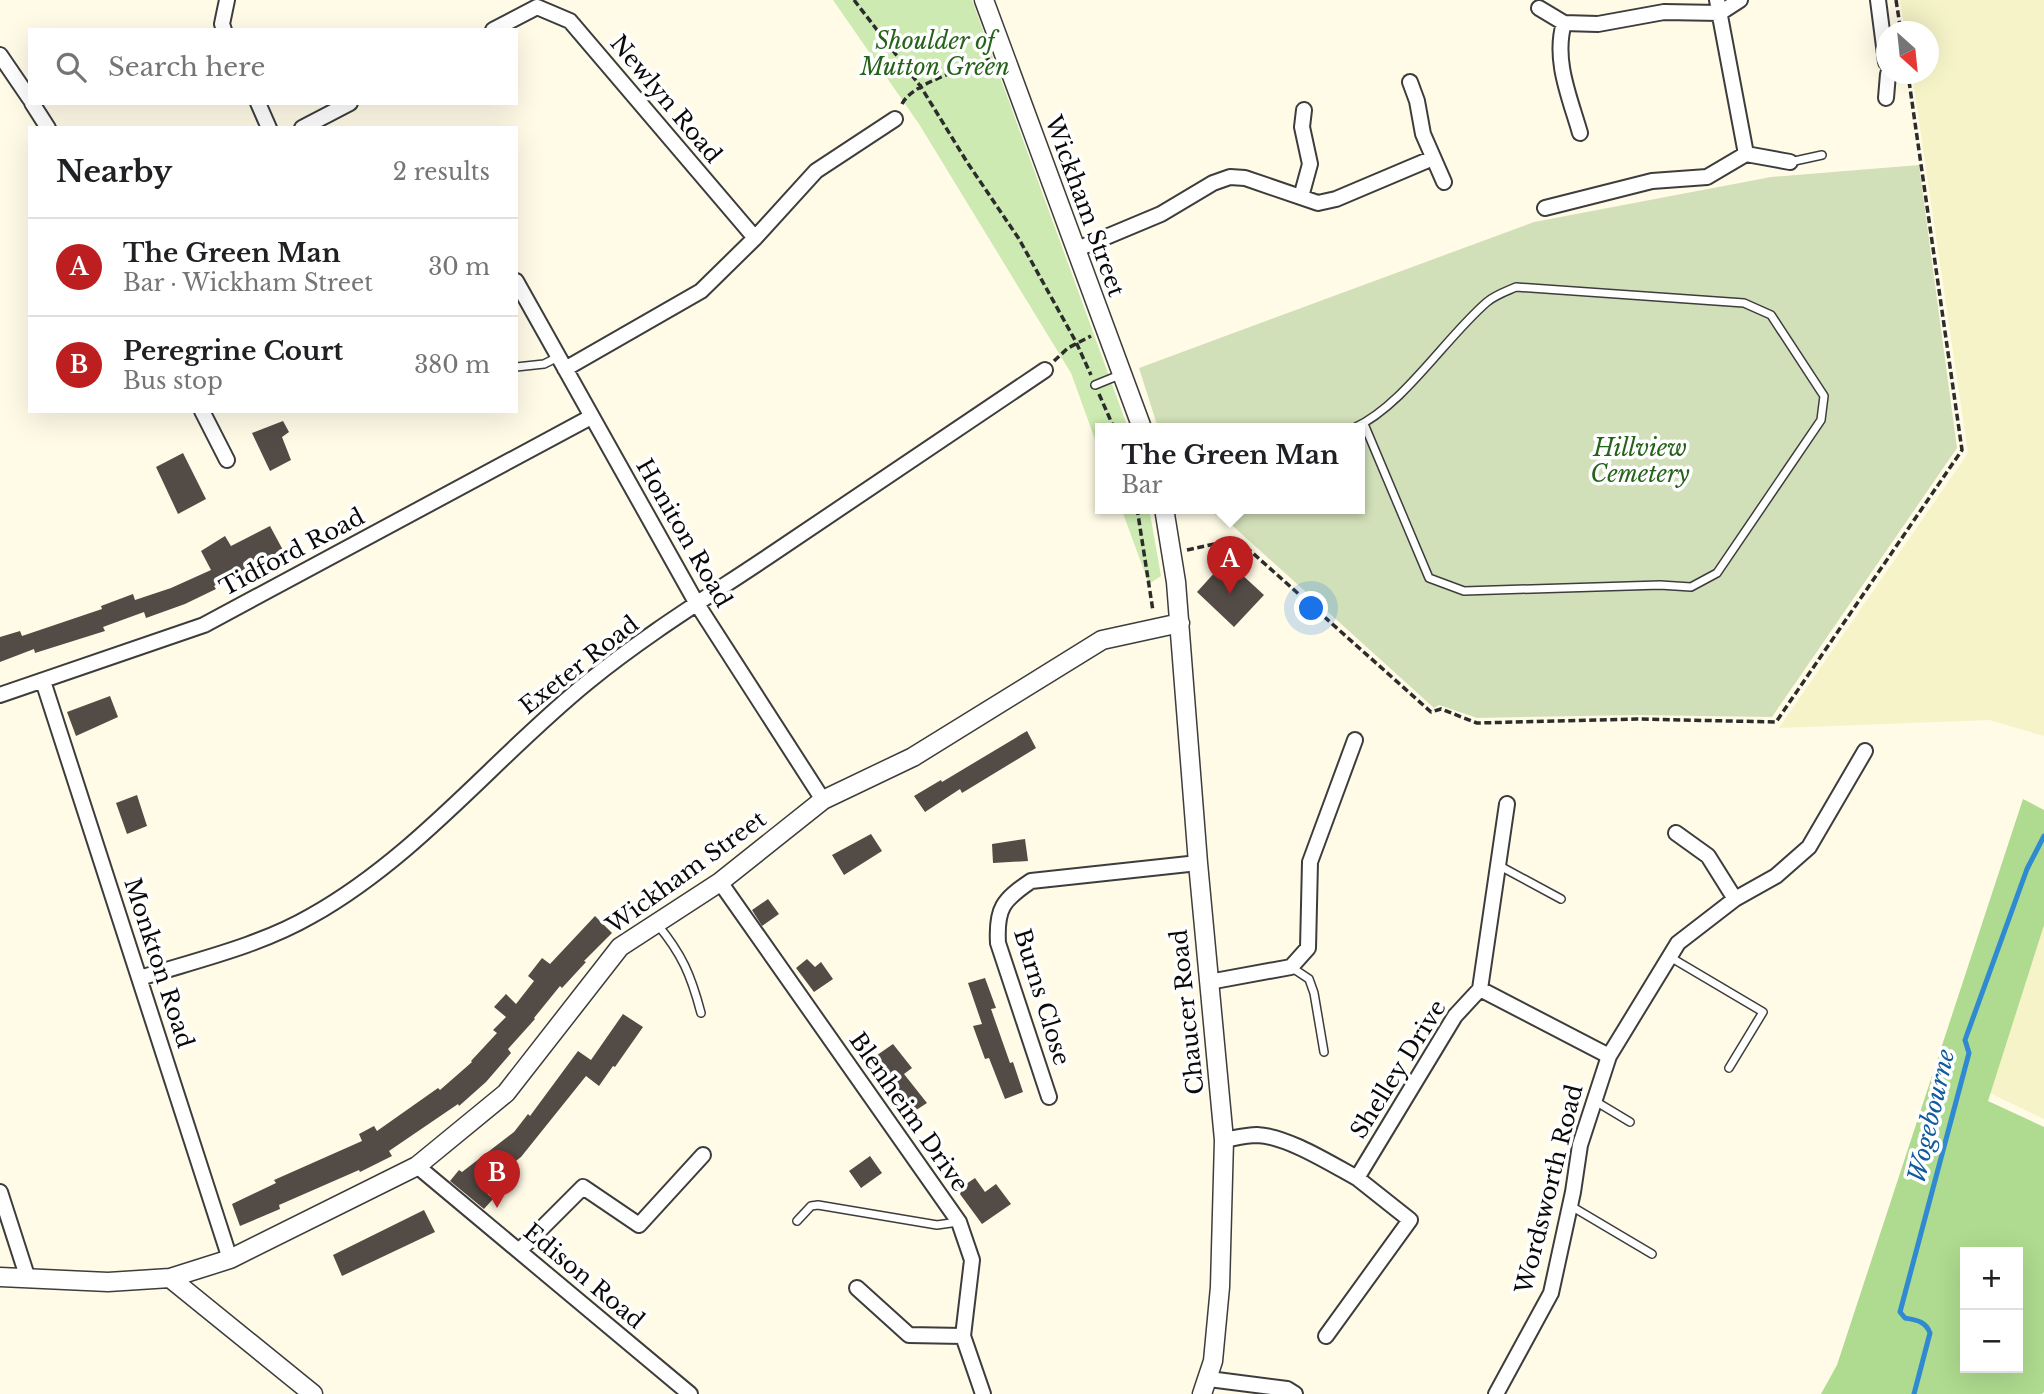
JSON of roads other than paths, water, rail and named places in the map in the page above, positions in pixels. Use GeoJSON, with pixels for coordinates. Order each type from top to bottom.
{"type":"FeatureCollection","features":[{"type":"Feature","properties":{"kind":"street"},"geometry":{"type":"LineString","coordinates":[[223,28],[226,0]]}},
{"type":"Feature","properties":{"kind":"street","name":"Wickham Street"},"geometry":{"type":"LineString","coordinates":[[984,0],[1140,423]]}},
{"type":"Feature","properties":{"kind":"street"},"geometry":{"type":"LineString","coordinates":[[1539,8],[1564,23],[1598,24],[1664,12],[1718,7],[1740,0]]}},
{"type":"Feature","properties":{"kind":"street"},"geometry":{"type":"LineString","coordinates":[[1878,0],[1881,21]]}},
{"type":"Feature","properties":{"kind":"street","name":"Newlyn Road"},"geometry":{"type":"LineString","coordinates":[[497,28],[537,7],[570,21],[755,239]]}},
{"type":"Feature","properties":{"kind":"street"},"geometry":{"type":"LineString","coordinates":[[1718,7],[1746,154]]}},
{"type":"Feature","properties":{"kind":"street"},"geometry":{"type":"LineString","coordinates":[[1564,23],[1559,39],[1562,69],[1580,133]]}},
{"type":"Feature","properties":{"kind":"street"},"geometry":{"type":"LineString","coordinates":[[0,55],[28,97]]}},
{"type":"Feature","properties":{"kind":"street"},"geometry":{"type":"LineString","coordinates":[[1410,82],[1417,101],[1423,134],[1444,182]]}},
{"type":"Feature","properties":{"kind":"street"},"geometry":{"type":"LineString","coordinates":[[1886,98],[1887,84]]}},
{"type":"Feature","properties":{"kind":"street"},"geometry":{"type":"LineString","coordinates":[[34,105],[47,126]]}},
{"type":"Feature","properties":{"kind":"street"},"geometry":{"type":"LineString","coordinates":[[259,105],[268,126]]}},
{"type":"Feature","properties":{"kind":"street"},"geometry":{"type":"LineString","coordinates":[[306,126],[346,105]]}},
{"type":"Feature","properties":{"kind":"street"},"geometry":{"type":"LineString","coordinates":[[1301,197],[1310,164],[1301,127],[1304,110]]}},
{"type":"Feature","properties":{"kind":"street"},"geometry":{"type":"LineString","coordinates":[[561,363],[701,291],[755,239],[817,170],[895,119]]}},
{"type":"Feature","properties":{"kind":"street"},"geometry":{"type":"LineString","coordinates":[[1545,208],[1652,181],[1707,177],[1746,154],[1790,162]]}},
{"type":"Feature","properties":{"kind":"street"},"geometry":{"type":"LineString","coordinates":[[1075,250],[1161,214],[1213,183],[1230,177],[1245,178],[1318,202],[1336,199],[1433,158]]}},
{"type":"Feature","properties":{"kind":"street","name":"Honiton Road"},"geometry":{"type":"LineString","coordinates":[[518,285],[697,604],[823,800]]}},
{"type":"Feature","properties":{"kind":"street","name":"Exeter Road"},"geometry":{"type":"LineString","coordinates":[[140,978],[253,942],[309,918],[361,885],[447,812],[522,739],[590,680],[697,604],[1045,370]]}},
{"type":"Feature","properties":{"kind":"street"},"geometry":{"type":"LineString","coordinates":[[203,413],[227,460]]}},
{"type":"Feature","properties":{"kind":"street","name":"Tidford Road"},"geometry":{"type":"LineString","coordinates":[[0,695],[204,625],[591,417]]}},
{"type":"Feature","properties":{"kind":"street"},"geometry":{"type":"LineString","coordinates":[[1165,514],[1180,624]]}},
{"type":"Feature","properties":{"kind":"street","name":"Wickham Street"},"geometry":{"type":"LineString","coordinates":[[0,1277],[107,1282],[170,1278],[230,1258],[417,1166],[506,1093],[620,947],[720,882],[823,800],[913,757],[1102,640],[1180,624]]}},
{"type":"Feature","properties":{"kind":"street","name":"Chaucer Road"},"geometry":{"type":"LineString","coordinates":[[1180,624],[1198,863],[1224,1140],[1223,1256],[1213,1362],[1206,1386]]}},
{"type":"Feature","properties":{"kind":"street","name":"Monkton Road"},"geometry":{"type":"LineString","coordinates":[[43,681],[230,1258]]}},
{"type":"Feature","properties":{"kind":"street"},"geometry":{"type":"LineString","coordinates":[[1209,982],[1291,967],[1308,948],[1310,862],[1355,740]]}},
{"type":"Feature","properties":{"kind":"street","name":"Wordsworth Road"},"geometry":{"type":"LineString","coordinates":[[1496,1394],[1551,1293],[1580,1145],[1609,1056],[1678,943],[1735,899],[1776,876],[1809,847],[1865,751]]}},
{"type":"Feature","properties":{"kind":"street"},"geometry":{"type":"LineString","coordinates":[[1507,804],[1480,989],[1609,1056]]}},
{"type":"Feature","properties":{"kind":"street"},"geometry":{"type":"LineString","coordinates":[[1676,833],[1707,856],[1735,899]]}},
{"type":"Feature","properties":{"kind":"street","name":"Burns Close"},"geometry":{"type":"LineString","coordinates":[[1049,1097],[998,943],[996,920],[1010,895],[1031,881],[1198,863]]}},
{"type":"Feature","properties":{"kind":"street","name":"Blenheim Drive"},"geometry":{"type":"LineString","coordinates":[[720,882],[959,1222],[972,1260],[963,1336],[983,1394]]}},
{"type":"Feature","properties":{"kind":"street","name":"Shelley Drive"},"geometry":{"type":"LineString","coordinates":[[1357,1178],[1455,1016],[1480,989]]}},
{"type":"Feature","properties":{"kind":"street"},"geometry":{"type":"LineString","coordinates":[[1224,1140],[1258,1135],[1304,1150],[1357,1178],[1410,1220],[1326,1336]]}},
{"type":"Feature","properties":{"kind":"street"},"geometry":{"type":"LineString","coordinates":[[519,1251],[583,1187],[639,1226],[703,1154]]}},
{"type":"Feature","properties":{"kind":"street","name":"Edison Road"},"geometry":{"type":"LineString","coordinates":[[417,1166],[690,1394]]}},
{"type":"Feature","properties":{"kind":"street"},"geometry":{"type":"LineString","coordinates":[[0,1192],[28,1279]]}},
{"type":"Feature","properties":{"kind":"street"},"geometry":{"type":"LineString","coordinates":[[170,1278],[313,1394]]}},
{"type":"Feature","properties":{"kind":"street"},"geometry":{"type":"LineString","coordinates":[[857,1288],[909,1335],[963,1336]]}},
{"type":"Feature","properties":{"kind":"street"},"geometry":{"type":"LineString","coordinates":[[1206,1386],[1287,1389],[1295,1394]]}},
{"type":"Feature","properties":{"kind":"lane"},"geometry":{"type":"LineString","coordinates":[[1790,162],[1822,155]]}},
{"type":"Feature","properties":{"kind":"lane"},"geometry":{"type":"LineString","coordinates":[[1365,423],[1393,400],[1489,300],[1516,287],[1744,303],[1771,316],[1824,396],[1821,420],[1717,573],[1691,587],[1660,585],[1464,591],[1429,578],[1365,426]]}},
{"type":"Feature","properties":{"kind":"lane"},"geometry":{"type":"LineString","coordinates":[[518,367],[561,363]]}},
{"type":"Feature","properties":{"kind":"lane"},"geometry":{"type":"LineString","coordinates":[[1095,385],[1122,374]]}},
{"type":"Feature","properties":{"kind":"lane"},"geometry":{"type":"LineString","coordinates":[[1498,864],[1561,899]]}},
{"type":"Feature","properties":{"kind":"lane"},"geometry":{"type":"LineString","coordinates":[[656,923],[673,944],[692,977],[701,1013]]}},
{"type":"Feature","properties":{"kind":"lane"},"geometry":{"type":"LineString","coordinates":[[1670,957],[1763,1012],[1728,1068]]}},
{"type":"Feature","properties":{"kind":"lane"},"geometry":{"type":"LineString","coordinates":[[1291,967],[1309,979],[1324,1052]]}},
{"type":"Feature","properties":{"kind":"lane"},"geometry":{"type":"LineString","coordinates":[[1593,1100],[1630,1122]]}},
{"type":"Feature","properties":{"kind":"lane"},"geometry":{"type":"LineString","coordinates":[[797,1221],[811,1206],[817,1205],[937,1225],[959,1222]]}},
{"type":"Feature","properties":{"kind":"lane"},"geometry":{"type":"LineString","coordinates":[[1570,1205],[1652,1254]]}},
{"type":"Feature","properties":{"kind":"waterway","name":"Wogebourne"},"geometry":{"type":"LineString","coordinates":[[1914,1394],[1930,1333],[1923,1324],[1905,1318],[1900,1312],[1969,1053],[1965,1040],[2027,869],[2044,836]]}},
{"type":"Feature","properties":{"kind":"place","name":"The Green Man"},"geometry":{"type":"Point","coordinates":[1230,594]}},
{"type":"Feature","properties":{"kind":"place","name":"Peregrine Court"},"geometry":{"type":"Point","coordinates":[497,1208]}},
{"type":"Feature","properties":{"kind":"park label","name":"Shoulder of Mutton Green"},"geometry":{"type":"Point","coordinates":[935,54]}},
{"type":"Feature","properties":{"kind":"park label","name":"Hillview Cemetery"},"geometry":{"type":"Point","coordinates":[1640,461]}}]}
